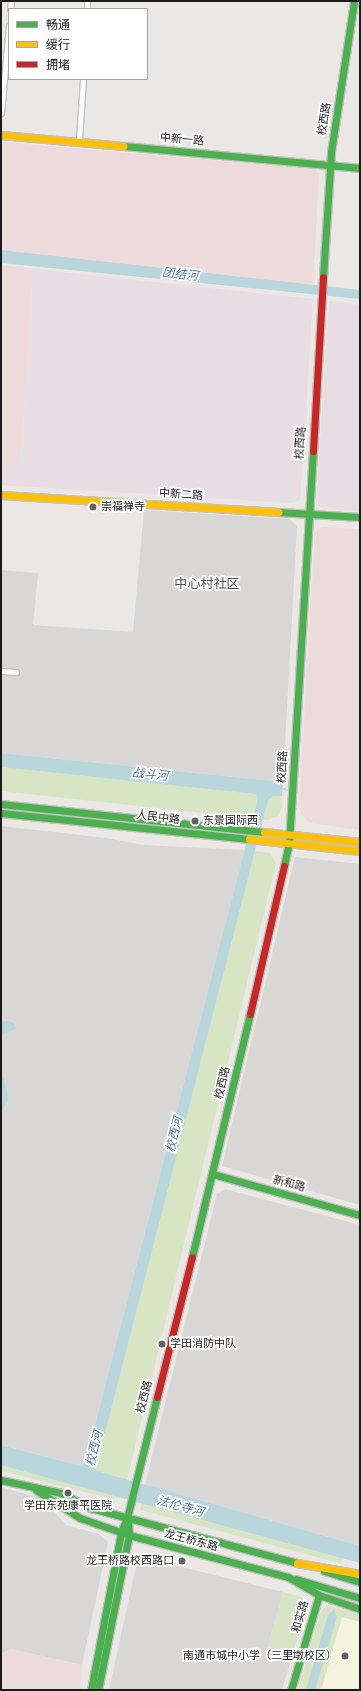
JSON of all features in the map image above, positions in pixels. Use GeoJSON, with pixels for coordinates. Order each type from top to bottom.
{"type":"FeatureCollection","features":[{"type":"Feature","properties":{"kind":"street","name":"校西路"},"geometry":{"type":"LineString","coordinates":[[91,1690],[121,1532],[127,1518],[138,1477],[213,1174],[289,844],[293,798],[307,514],[330,165],[354,1]]}},
{"type":"Feature","properties":{"kind":"street"},"geometry":{"type":"LineString","coordinates":[[1,114],[8,37]]}},
{"type":"Feature","properties":{"kind":"street"},"geometry":{"type":"LineString","coordinates":[[79,141],[83,80]]}},
{"type":"Feature","properties":{"kind":"street","name":"中新一路"},"geometry":{"type":"LineString","coordinates":[[1,135],[360,168]]}},
{"type":"Feature","properties":{"kind":"street","name":"中新二路"},"geometry":{"type":"LineString","coordinates":[[1,495],[360,517]]}},
{"type":"Feature","properties":{"kind":"street"},"geometry":{"type":"LineString","coordinates":[[1,671],[16,672]]}},
{"type":"Feature","properties":{"kind":"street","name":"人民中路"},"geometry":{"type":"LineString","coordinates":[[1,804],[360,842]]}},
{"type":"Feature","properties":{"kind":"street","name":"人民中路"},"geometry":{"type":"LineString","coordinates":[[1,812],[260,842],[360,851]]}},
{"type":"Feature","properties":{"kind":"street","name":"新和路"},"geometry":{"type":"LineString","coordinates":[[213,1174],[360,1215]]}},
{"type":"Feature","properties":{"kind":"street","name":"龙王桥东路"},"geometry":{"type":"LineString","coordinates":[[1,1480],[61,1493],[91,1508],[293,1562],[360,1574]]}},
{"type":"Feature","properties":{"kind":"street","name":"龙王桥东路"},"geometry":{"type":"LineString","coordinates":[[21,1485],[43,1493],[80,1518],[129,1536],[288,1577],[319,1596],[360,1609]]}},
{"type":"Feature","properties":{"kind":"street","name":"校西路"},"geometry":{"type":"LineString","coordinates":[[98,1690],[129,1536],[127,1518]]}},
{"type":"Feature","properties":{"kind":"street"},"geometry":{"type":"LineString","coordinates":[[293,1562],[360,1582]]}},
{"type":"Feature","properties":{"kind":"street"},"geometry":{"type":"LineString","coordinates":[[288,1577],[360,1598]]}},
{"type":"Feature","properties":{"kind":"street","name":"和实路"},"geometry":{"type":"LineString","coordinates":[[291,1690],[319,1596]]}},
{"type":"Feature","properties":{"kind":"shaded area"},"geometry":{"type":"Polygon","coordinates":[[[1,142],[315,169],[319,174],[313,285],[1,250],[1,142]]]}},
{"type":"Feature","properties":{"kind":"shaded area"},"geometry":{"type":"Polygon","coordinates":[[[1,265],[33,269],[21,458],[16,464],[6,464],[1,485],[1,265]]]}},
{"type":"Feature","properties":{"kind":"shaded area"},"geometry":{"type":"Polygon","coordinates":[[[33,269],[313,299],[300,500],[291,503],[1,485],[6,464],[16,464],[21,458],[33,269]]]}},
{"type":"Feature","properties":{"kind":"shaded area"},"geometry":{"type":"Polygon","coordinates":[[[329,301],[360,305],[360,511],[321,508],[316,502],[329,301]]]}},
{"type":"Feature","properties":{"kind":"shaded area"},"geometry":{"type":"Polygon","coordinates":[[[144,510],[289,519],[297,526],[283,782],[1,753],[1,570],[38,573],[33,625],[133,632],[144,510]]]}},
{"type":"Feature","properties":{"kind":"shaded area"},"geometry":{"type":"Polygon","coordinates":[[[322,527],[360,529],[360,830],[310,823],[302,815],[299,805],[315,533],[322,527]]]}},
{"type":"Feature","properties":{"kind":"shaded area"},"geometry":{"type":"Polygon","coordinates":[[[1,767],[282,796],[282,808],[278,816],[268,820],[1,791],[1,767]]]}},
{"type":"Feature","properties":{"kind":"shaded area"},"geometry":{"type":"Polygon","coordinates":[[[1,826],[106,838],[144,845],[245,850],[85,1463],[81,1466],[1,1445],[1,826]]]}},
{"type":"Feature","properties":{"kind":"shaded area"},"geometry":{"type":"Polygon","coordinates":[[[254,851],[270,853],[276,863],[127,1480],[97,1471],[96,1468],[254,851]]]}},
{"type":"Feature","properties":{"kind":"shaded area"},"geometry":{"type":"Polygon","coordinates":[[[295,857],[360,864],[360,1205],[222,1166],[295,857]]]}},
{"type":"Feature","properties":{"kind":"shaded area"},"geometry":{"type":"Polygon","coordinates":[[[225,1189],[360,1225],[360,1546],[145,1485],[217,1194],[225,1189]]]}},
{"type":"Feature","properties":{"kind":"shaded area"},"geometry":{"type":"Polygon","coordinates":[[[1,1465],[120,1497],[113,1499],[1,1471],[1,1465]]]}},
{"type":"Feature","properties":{"kind":"shaded area"},"geometry":{"type":"Polygon","coordinates":[[[1,1487],[43,1499],[66,1525],[99,1534],[108,1542],[82,1665],[11,1649],[1,1654],[1,1487]]]}},
{"type":"Feature","properties":{"kind":"shaded area"},"geometry":{"type":"Polygon","coordinates":[[[142,1503],[343,1557],[341,1564],[140,1510],[142,1503]]]}},
{"type":"Feature","properties":{"kind":"shaded area"},"geometry":{"type":"Polygon","coordinates":[[[146,1558],[283,1592],[266,1653],[291,1660],[282,1690],[109,1690],[137,1562],[146,1558]]]}},
{"type":"Feature","properties":{"kind":"shaded area"},"geometry":{"type":"Polygon","coordinates":[[[283,1592],[302,1597],[307,1607],[291,1660],[266,1653],[283,1592]]]}},
{"type":"Feature","properties":{"kind":"shaded area"},"geometry":{"type":"Polygon","coordinates":[[[326,1605],[360,1614],[360,1622],[342,1617],[321,1690],[298,1690],[321,1610],[326,1605]]]}},
{"type":"Feature","properties":{"kind":"shaded area","name":"南通市城中小学（三里墩校区）"},"geometry":{"type":"Polygon","coordinates":[[[342,1617],[360,1622],[360,1690],[321,1690],[342,1617]]]}},
{"type":"Feature","properties":{"kind":"shaded area"},"geometry":{"type":"Polygon","coordinates":[[[11,1649],[82,1665],[81,1690],[1,1690],[1,1654],[11,1649]]]}},
{"type":"Feature","properties":{"kind":"water","name":"团结河"},"geometry":{"type":"Polygon","coordinates":[[[1,250],[360,290],[360,299],[1,263],[1,250]]]}},
{"type":"Feature","properties":{"kind":"water"},"geometry":{"type":"Polygon","coordinates":[[[1,753],[283,782],[282,796],[273,796],[268,800],[96,1468],[97,1471],[360,1546],[360,1563],[1,1465],[1,1445],[81,1466],[85,1463],[258,799],[256,794],[1,767],[1,753]]]}},
{"type":"Feature","properties":{"kind":"water"},"geometry":{"type":"Polygon","coordinates":[[[8,1021],[14,1023],[16,1029],[1,1035],[1,1022],[8,1021]]]}},
{"type":"Feature","properties":{"kind":"water"},"geometry":{"type":"Polygon","coordinates":[[[1,1075],[5,1081],[8,1100],[1,1112],[1,1075]]]}},
{"type":"Feature","properties":{"kind":"water"},"geometry":{"type":"Polygon","coordinates":[[[334,1609],[337,1617],[315,1690],[306,1690],[328,1615],[334,1609]]]}},
{"type":"Feature","properties":{"kind":"waterway","name":"战斗河"},"geometry":{"type":"LineString","coordinates":[[281,789],[290,790]]}},
{"type":"Feature","properties":{"kind":"traffic: fast"},"geometry":{"type":"LineString","coordinates":[[323,277],[331,152],[354,1]]}},
{"type":"Feature","properties":{"kind":"traffic: fast"},"geometry":{"type":"LineString","coordinates":[[124,146],[360,168]]}},
{"type":"Feature","properties":{"kind":"traffic: fast"},"geometry":{"type":"LineString","coordinates":[[284,866],[289,843],[313,451]]}},
{"type":"Feature","properties":{"kind":"traffic: fast"},"geometry":{"type":"LineString","coordinates":[[278,512],[360,517]]}},
{"type":"Feature","properties":{"kind":"traffic: fast"},"geometry":{"type":"LineString","coordinates":[[1,804],[264,832]]}},
{"type":"Feature","properties":{"kind":"traffic: fast"},"geometry":{"type":"LineString","coordinates":[[1,813],[249,839]]}},
{"type":"Feature","properties":{"kind":"traffic: fast"},"geometry":{"type":"LineString","coordinates":[[192,1257],[250,1014]]}},
{"type":"Feature","properties":{"kind":"traffic: fast"},"geometry":{"type":"LineString","coordinates":[[213,1174],[360,1215]]}},
{"type":"Feature","properties":{"kind":"traffic: fast"},"geometry":{"type":"LineString","coordinates":[[91,1690],[121,1532],[127,1518],[157,1397]]}},
{"type":"Feature","properties":{"kind":"traffic: fast"},"geometry":{"type":"LineString","coordinates":[[1,1480],[61,1493],[91,1508],[297,1563]]}},
{"type":"Feature","properties":{"kind":"traffic: fast"},"geometry":{"type":"LineString","coordinates":[[36,1490],[80,1518],[129,1535],[288,1577],[319,1595],[360,1609]]}},
{"type":"Feature","properties":{"kind":"traffic: fast"},"geometry":{"type":"LineString","coordinates":[[98,1690],[129,1535],[128,1520]]}},
{"type":"Feature","properties":{"kind":"traffic: fast"},"geometry":{"type":"LineString","coordinates":[[324,1571],[360,1582]]}},
{"type":"Feature","properties":{"kind":"traffic: fast"},"geometry":{"type":"LineString","coordinates":[[296,1579],[360,1598]]}},
{"type":"Feature","properties":{"kind":"traffic: fast"},"geometry":{"type":"LineString","coordinates":[[291,1690],[319,1595]]}},
{"type":"Feature","properties":{"kind":"traffic: slow"},"geometry":{"type":"LineString","coordinates":[[1,135],[124,146]]}},
{"type":"Feature","properties":{"kind":"traffic: slow"},"geometry":{"type":"LineString","coordinates":[[1,495],[278,512]]}},
{"type":"Feature","properties":{"kind":"traffic: slow"},"geometry":{"type":"LineString","coordinates":[[264,832],[360,842]]}},
{"type":"Feature","properties":{"kind":"traffic: slow"},"geometry":{"type":"LineString","coordinates":[[249,839],[360,851]]}},
{"type":"Feature","properties":{"kind":"traffic: slow"},"geometry":{"type":"LineString","coordinates":[[297,1563],[360,1574]]}},
{"type":"Feature","properties":{"kind":"traffic: jam"},"geometry":{"type":"LineString","coordinates":[[313,451],[323,277]]}},
{"type":"Feature","properties":{"kind":"traffic: jam"},"geometry":{"type":"LineString","coordinates":[[250,1014],[284,866]]}},
{"type":"Feature","properties":{"kind":"traffic: jam"},"geometry":{"type":"LineString","coordinates":[[157,1397],[192,1257]]}},
{"type":"Feature","properties":{"kind":"place","name":"崇福禅寺"},"geometry":{"type":"Point","coordinates":[93,507]}},
{"type":"Feature","properties":{"kind":"place","name":"东景国际西"},"geometry":{"type":"Point","coordinates":[195,821]}},
{"type":"Feature","properties":{"kind":"place","name":"学田消防中队"},"geometry":{"type":"Point","coordinates":[162,1344]}},
{"type":"Feature","properties":{"kind":"place","name":"学田东苑·康平医院"},"geometry":{"type":"Point","coordinates":[68,1493]}},
{"type":"Feature","properties":{"kind":"place","name":"龙王桥路校西路口"},"geometry":{"type":"Point","coordinates":[182,1561]}},
{"type":"Feature","properties":{"kind":"place","name":"南通市城中小学（三里墩校区）"},"geometry":{"type":"Point","coordinates":[345,1656]}},
{"type":"Feature","properties":{"kind":"district","name":"中心村社区"},"geometry":{"type":"Point","coordinates":[207,585]}},
{"type":"Feature","properties":{"kind":"water label","name":"校西河"},"geometry":{"type":"Point","coordinates":[176,1135]}},
{"type":"Feature","properties":{"kind":"water label","name":"校西河"},"geometry":{"type":"Point","coordinates":[96,1449]}},
{"type":"Feature","properties":{"kind":"water label","name":"法伦寺河"},"geometry":{"type":"Point","coordinates":[180,1508]}}]}
